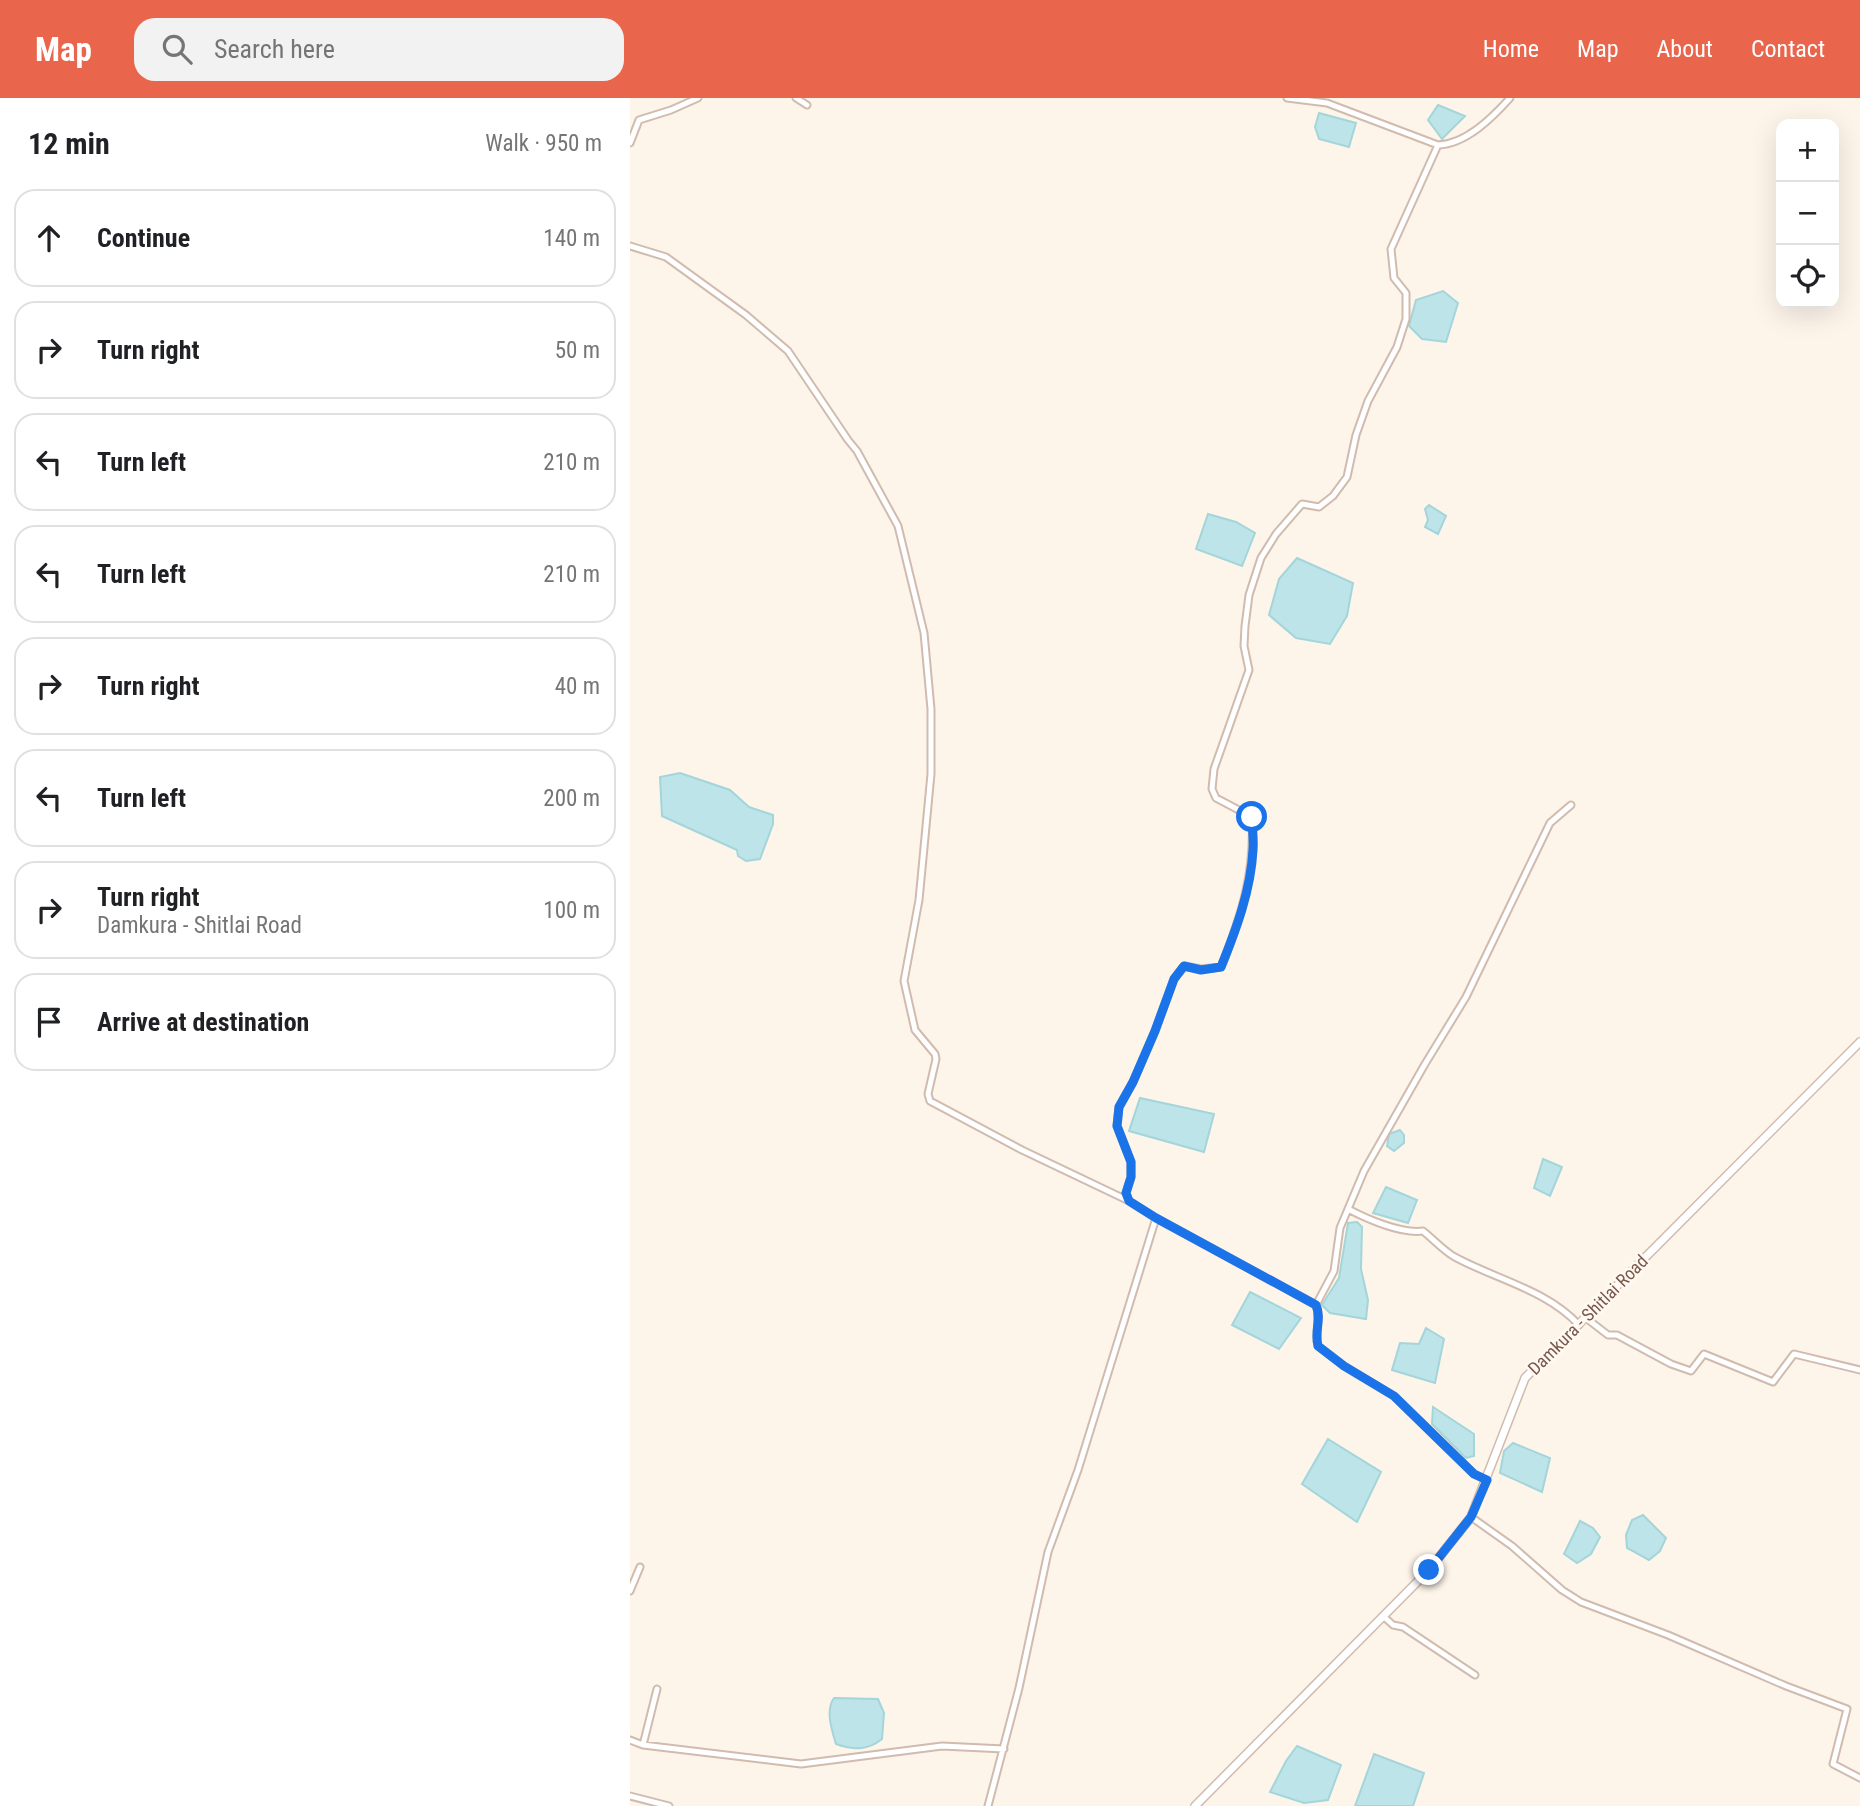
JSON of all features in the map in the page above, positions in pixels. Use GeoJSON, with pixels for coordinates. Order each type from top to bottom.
{"type":"FeatureCollection","features":[{"type":"Feature","properties":{"kind":"street"},"geometry":{"type":"LineString","coordinates":[[630,144],[639,120],[698,98]]}},
{"type":"Feature","properties":{"kind":"street"},"geometry":{"type":"LineString","coordinates":[[796,98],[807,105]]}},
{"type":"Feature","properties":{"kind":"street"},"geometry":{"type":"LineString","coordinates":[[1287,98],[1327,103],[1438,145],[1451,145],[1472,132],[1496,114],[1510,98]]}},
{"type":"Feature","properties":{"kind":"street"},"geometry":{"type":"LineString","coordinates":[[1129,1201],[1126,1193],[1131,1177],[1131,1162],[1117,1126],[1119,1107],[1155,1031],[1174,979],[1184,966],[1201,970],[1221,967],[1240,915],[1249,878],[1253,850],[1252,817],[1216,798],[1212,789],[1214,769],[1249,670],[1244,646],[1249,594],[1261,558],[1276,534],[1302,504],[1319,507],[1333,496],[1347,477],[1356,435],[1368,401],[1397,347],[1406,319],[1406,293],[1394,278],[1391,249],[1438,145]]}},
{"type":"Feature","properties":{"kind":"street"},"geometry":{"type":"LineString","coordinates":[[630,246],[666,257],[747,314],[788,351],[821,403],[858,451],[898,526],[924,633],[931,709],[931,774],[921,887],[904,981],[915,1030],[935,1054],[928,1094],[930,1101],[1022,1150],[1129,1201],[1316,1305],[1320,1315],[1315,1335],[1318,1346],[1344,1366],[1394,1396],[1474,1474],[1487,1480]]}},
{"type":"Feature","properties":{"kind":"street"},"geometry":{"type":"LineString","coordinates":[[1316,1305],[1334,1271],[1340,1228],[1364,1171],[1481,968],[1550,823],[1571,805]]}},
{"type":"Feature","properties":{"kind":"street","name":"Damkura - Shitlai Road"},"geometry":{"type":"LineString","coordinates":[[1195,1806],[1429,1570],[1471,1517],[1525,1378],[1860,1042]]}},
{"type":"Feature","properties":{"kind":"street"},"geometry":{"type":"LineString","coordinates":[[1348,1209],[1383,1224],[1415,1233],[1423,1231],[1450,1254],[1567,1311],[1579,1325]]}},
{"type":"Feature","properties":{"kind":"street"},"geometry":{"type":"LineString","coordinates":[[988,1806],[1004,1749],[1048,1552],[1078,1470],[1156,1218]]}},
{"type":"Feature","properties":{"kind":"street"},"geometry":{"type":"LineString","coordinates":[[1586,1318],[1608,1335],[1617,1335],[1671,1364],[1691,1371],[1704,1354],[1773,1382],[1794,1353],[1860,1370]]}},
{"type":"Feature","properties":{"kind":"street"},"geometry":{"type":"LineString","coordinates":[[1471,1517],[1511,1546],[1562,1590],[1581,1602],[1847,1709],[1833,1764],[1860,1778]]}},
{"type":"Feature","properties":{"kind":"street"},"geometry":{"type":"LineString","coordinates":[[630,1591],[640,1567]]}},
{"type":"Feature","properties":{"kind":"street"},"geometry":{"type":"LineString","coordinates":[[1383,1616],[1393,1625],[1403,1627],[1475,1675]]}},
{"type":"Feature","properties":{"kind":"street"},"geometry":{"type":"LineString","coordinates":[[643,1745],[657,1689]]}},
{"type":"Feature","properties":{"kind":"street"},"geometry":{"type":"LineString","coordinates":[[630,1740],[643,1745],[802,1764],[942,1746],[1004,1749]]}},
{"type":"Feature","properties":{"kind":"street"},"geometry":{"type":"LineString","coordinates":[[630,1796],[669,1806]]}},
{"type":"Feature","properties":{"kind":"water"},"geometry":{"type":"Polygon","coordinates":[[[1438,105],[1465,116],[1442,139],[1428,120],[1438,105]]]}},
{"type":"Feature","properties":{"kind":"water"},"geometry":{"type":"Polygon","coordinates":[[[1319,113],[1356,123],[1349,147],[1319,139],[1315,127],[1319,113]]]}},
{"type":"Feature","properties":{"kind":"water"},"geometry":{"type":"Polygon","coordinates":[[[1443,291],[1458,303],[1446,342],[1422,339],[1409,326],[1416,300],[1443,291]]]}},
{"type":"Feature","properties":{"kind":"water"},"geometry":{"type":"Polygon","coordinates":[[[1429,505],[1446,516],[1438,534],[1425,527],[1428,520],[1425,509],[1429,505]]]}},
{"type":"Feature","properties":{"kind":"water"},"geometry":{"type":"Polygon","coordinates":[[[1208,514],[1236,522],[1255,533],[1242,566],[1196,549],[1208,514]]]}},
{"type":"Feature","properties":{"kind":"water"},"geometry":{"type":"Polygon","coordinates":[[[1297,558],[1353,583],[1347,616],[1330,644],[1296,638],[1269,615],[1279,579],[1297,558]]]}},
{"type":"Feature","properties":{"kind":"water"},"geometry":{"type":"Polygon","coordinates":[[[680,773],[730,790],[749,807],[773,815],[773,824],[760,859],[746,861],[738,856],[737,850],[662,816],[660,777],[680,773]]]}},
{"type":"Feature","properties":{"kind":"water"},"geometry":{"type":"Polygon","coordinates":[[[1140,1098],[1214,1114],[1204,1152],[1129,1131],[1140,1098]]]}},
{"type":"Feature","properties":{"kind":"water"},"geometry":{"type":"Polygon","coordinates":[[[1400,1130],[1404,1135],[1404,1143],[1394,1151],[1387,1146],[1389,1134],[1400,1130]]]}},
{"type":"Feature","properties":{"kind":"water"},"geometry":{"type":"Polygon","coordinates":[[[1543,1159],[1562,1167],[1550,1196],[1534,1188],[1543,1159]]]}},
{"type":"Feature","properties":{"kind":"water"},"geometry":{"type":"Polygon","coordinates":[[[1386,1187],[1417,1200],[1408,1223],[1373,1213],[1386,1187]]]}},
{"type":"Feature","properties":{"kind":"water"},"geometry":{"type":"Polygon","coordinates":[[[1357,1222],[1362,1227],[1361,1269],[1368,1300],[1366,1319],[1330,1313],[1322,1305],[1339,1278],[1348,1223],[1357,1222]]]}},
{"type":"Feature","properties":{"kind":"water"},"geometry":{"type":"Polygon","coordinates":[[[1250,1292],[1301,1318],[1279,1349],[1232,1325],[1250,1292]]]}},
{"type":"Feature","properties":{"kind":"water"},"geometry":{"type":"Polygon","coordinates":[[[1426,1328],[1444,1339],[1435,1383],[1392,1370],[1400,1343],[1419,1344],[1426,1328]]]}},
{"type":"Feature","properties":{"kind":"water"},"geometry":{"type":"Polygon","coordinates":[[[1433,1407],[1474,1434],[1474,1456],[1466,1458],[1432,1424],[1433,1407]]]}},
{"type":"Feature","properties":{"kind":"water"},"geometry":{"type":"Polygon","coordinates":[[[1328,1439],[1381,1472],[1357,1522],[1302,1484],[1328,1439]]]}},
{"type":"Feature","properties":{"kind":"water"},"geometry":{"type":"Polygon","coordinates":[[[1513,1443],[1550,1458],[1542,1492],[1500,1473],[1504,1451],[1513,1443]]]}},
{"type":"Feature","properties":{"kind":"water"},"geometry":{"type":"Polygon","coordinates":[[[1643,1515],[1666,1538],[1660,1551],[1649,1560],[1627,1548],[1626,1535],[1632,1520],[1643,1515]]]}},
{"type":"Feature","properties":{"kind":"water"},"geometry":{"type":"Polygon","coordinates":[[[1580,1521],[1593,1528],[1600,1537],[1591,1554],[1577,1563],[1564,1554],[1580,1521]]]}},
{"type":"Feature","properties":{"kind":"water"},"geometry":{"type":"Polygon","coordinates":[[[834,1698],[878,1699],[884,1713],[882,1739],[871,1746],[860,1748],[836,1744],[830,1714],[834,1698]]]}},
{"type":"Feature","properties":{"kind":"water"},"geometry":{"type":"Polygon","coordinates":[[[1297,1746],[1341,1765],[1328,1800],[1304,1803],[1270,1792],[1297,1746]]]}},
{"type":"Feature","properties":{"kind":"water"},"geometry":{"type":"Polygon","coordinates":[[[1374,1754],[1424,1773],[1413,1806],[1355,1806],[1374,1754]]]}},
{"type":"Feature","properties":{"kind":"route"},"geometry":{"type":"LineString","coordinates":[[1252,817],[1253,850],[1249,878],[1240,915],[1221,967],[1201,970],[1184,966],[1174,979],[1155,1031],[1119,1107],[1117,1126],[1131,1162],[1131,1177],[1126,1193],[1129,1201],[1156,1218],[1316,1305],[1320,1315],[1315,1335],[1318,1346],[1344,1366],[1394,1396],[1474,1474],[1487,1480],[1471,1517],[1429,1570]]}}]}
